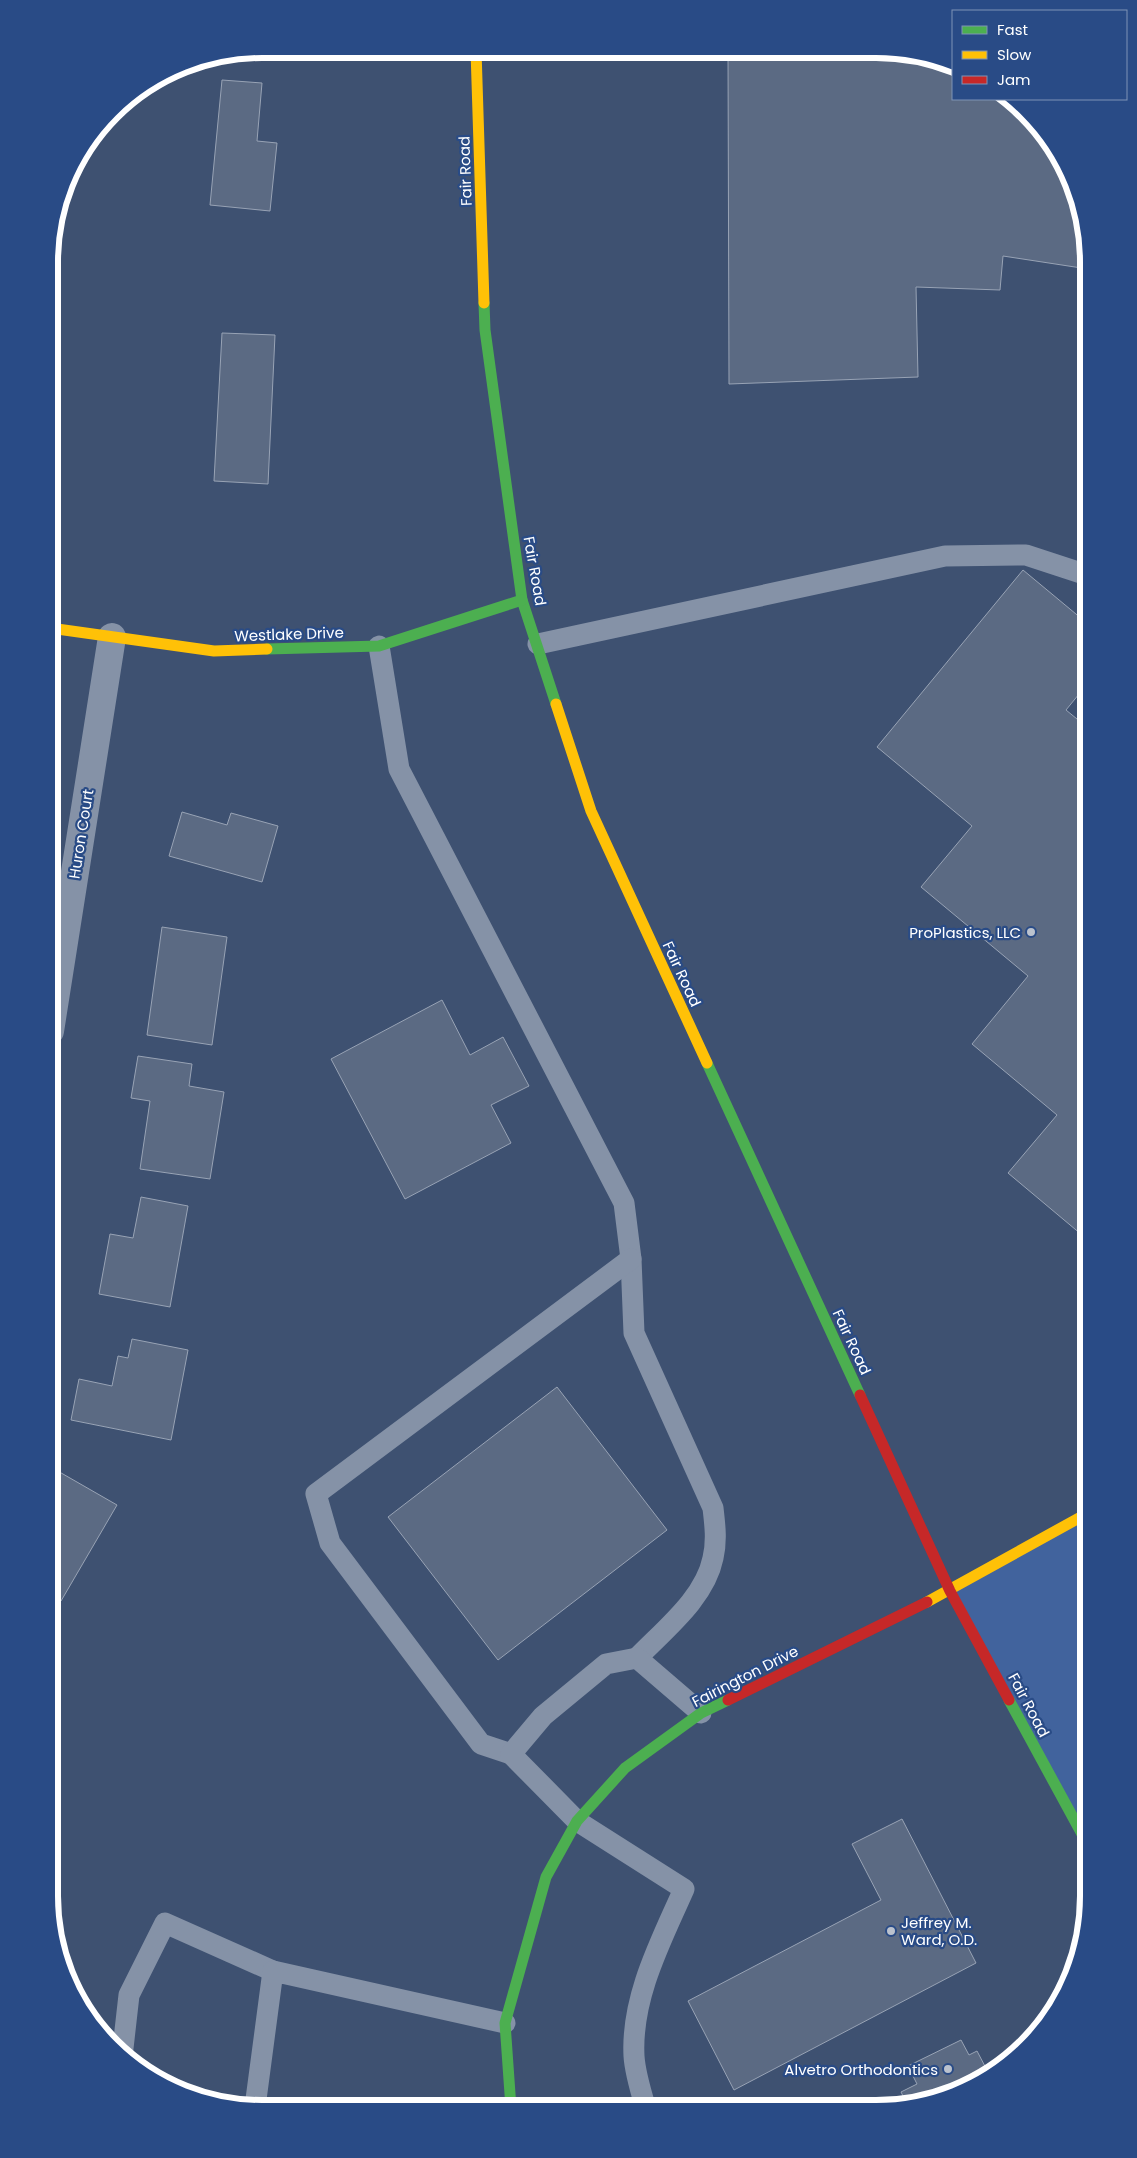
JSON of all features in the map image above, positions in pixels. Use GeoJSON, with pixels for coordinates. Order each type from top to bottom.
{"type":"FeatureCollection","features":[{"type":"Feature","properties":{"kind":"main road","name":"Fair Road"},"geometry":{"type":"LineString","coordinates":[[476,58],[485,330],[522,600],[538,644],[591,811],[950,1591],[1080,1830]]}},
{"type":"Feature","properties":{"kind":"main road","name":"Westlake Drive"},"geometry":{"type":"LineString","coordinates":[[58,629],[214,651],[379,646],[522,600]]}},
{"type":"Feature","properties":{"kind":"main road","name":"Fairington Drive"},"geometry":{"type":"LineString","coordinates":[[510,2100],[505,2023],[546,1877],[577,1821],[625,1768],[701,1713],[950,1591],[1080,1518]]}},
{"type":"Feature","properties":{"kind":"street","name":"Huron Court"},"geometry":{"type":"LineString","coordinates":[[58,980],[112,637]]}},
{"type":"Feature","properties":{"kind":"lane"},"geometry":{"type":"LineString","coordinates":[[538,644],[945,556],[1026,555],[1080,573]]}},
{"type":"Feature","properties":{"kind":"lane"},"geometry":{"type":"LineString","coordinates":[[379,646],[399,769],[624,1203],[631,1259],[634,1333],[712,1508],[716,1532],[714,1558],[707,1578],[688,1604],[637,1658],[606,1664],[543,1716],[511,1754]]}},
{"type":"Feature","properties":{"kind":"lane"},"geometry":{"type":"LineString","coordinates":[[631,1259],[316,1494],[330,1543],[481,1744],[511,1754],[577,1821],[684,1888],[649,1971],[636,2020],[634,2057],[644,2100]]}},
{"type":"Feature","properties":{"kind":"lane"},"geometry":{"type":"LineString","coordinates":[[637,1658],[701,1713]]}},
{"type":"Feature","properties":{"kind":"lane"},"geometry":{"type":"LineString","coordinates":[[123,2046],[128,1995],[165,1923],[273,1971],[505,2023]]}},
{"type":"Feature","properties":{"kind":"lane"},"geometry":{"type":"LineString","coordinates":[[256,2100],[273,1971]]}},
{"type":"Feature","properties":{"kind":"shaded area"},"geometry":{"type":"Polygon","coordinates":[[[1080,1518],[1080,1830],[950,1591],[1080,1518]]]}},
{"type":"Feature","properties":{"kind":"building"},"geometry":{"type":"Polygon","coordinates":[[[728,58],[888,58],[915,61],[952,73],[952,100],[1000,100],[1029,127],[1052,160],[1069,196],[1078,235],[1080,268],[1003,256],[1000,290],[916,287],[918,377],[729,384],[728,58]]]}},
{"type":"Feature","properties":{"kind":"building"},"geometry":{"type":"Polygon","coordinates":[[[222,80],[262,83],[257,141],[277,143],[270,211],[210,205],[222,80]]]}},
{"type":"Feature","properties":{"kind":"building"},"geometry":{"type":"Polygon","coordinates":[[[222,333],[275,335],[268,484],[214,481],[222,333]]]}},
{"type":"Feature","properties":{"kind":"building","name":"ProPlastics, LLC"},"geometry":{"type":"Polygon","coordinates":[[[1023,570],[1080,617],[1080,693],[1066,710],[1080,721],[1080,1233],[1008,1173],[1057,1115],[972,1044],[1028,976],[921,887],[972,826],[877,747],[1023,570]]]}},
{"type":"Feature","properties":{"kind":"building"},"geometry":{"type":"Polygon","coordinates":[[[182,812],[227,825],[231,813],[278,826],[262,882],[169,856],[182,812]]]}},
{"type":"Feature","properties":{"kind":"building"},"geometry":{"type":"Polygon","coordinates":[[[162,927],[227,937],[212,1045],[147,1035],[162,927]]]}},
{"type":"Feature","properties":{"kind":"building"},"geometry":{"type":"Polygon","coordinates":[[[442,1000],[470,1055],[503,1037],[529,1086],[491,1105],[511,1143],[405,1199],[331,1059],[442,1000]]]}},
{"type":"Feature","properties":{"kind":"building"},"geometry":{"type":"Polygon","coordinates":[[[138,1056],[192,1064],[189,1086],[224,1092],[210,1179],[140,1169],[150,1101],[131,1098],[138,1056]]]}},
{"type":"Feature","properties":{"kind":"building"},"geometry":{"type":"Polygon","coordinates":[[[141,1197],[188,1206],[170,1307],[99,1294],[110,1234],[133,1238],[141,1197]]]}},
{"type":"Feature","properties":{"kind":"building"},"geometry":{"type":"Polygon","coordinates":[[[132,1339],[188,1350],[171,1440],[71,1420],[79,1379],[112,1386],[118,1356],[128,1358],[132,1339]]]}},
{"type":"Feature","properties":{"kind":"building"},"geometry":{"type":"Polygon","coordinates":[[[557,1387],[667,1530],[498,1660],[388,1517],[557,1387]]]}},
{"type":"Feature","properties":{"kind":"building"},"geometry":{"type":"Polygon","coordinates":[[[58,1471],[117,1505],[61,1601],[58,1599],[58,1471]]]}},
{"type":"Feature","properties":{"kind":"building","name":"Jeffrey M. Ward, O.D."},"geometry":{"type":"Polygon","coordinates":[[[902,1819],[976,1963],[734,2090],[688,2001],[881,1900],[852,1844],[902,1819]]]}},
{"type":"Feature","properties":{"kind":"building","name":"Alvetro Orthodontics"},"geometry":{"type":"Polygon","coordinates":[[[961,2040],[969,2055],[977,2051],[986,2068],[941,2090],[904,2099],[901,2092],[917,2084],[908,2066],[961,2040]]]}},
{"type":"Feature","properties":{"kind":"traffic: fast"},"geometry":{"type":"LineString","coordinates":[[484,303],[485,330],[522,600],[556,704]]}},
{"type":"Feature","properties":{"kind":"traffic: fast"},"geometry":{"type":"LineString","coordinates":[[267,649],[379,646],[522,600]]}},
{"type":"Feature","properties":{"kind":"traffic: fast"},"geometry":{"type":"LineString","coordinates":[[707,1063],[860,1395]]}},
{"type":"Feature","properties":{"kind":"traffic: fast"},"geometry":{"type":"LineString","coordinates":[[510,2100],[505,2023],[546,1877],[577,1821],[625,1768],[701,1713],[728,1700]]}},
{"type":"Feature","properties":{"kind":"traffic: fast"},"geometry":{"type":"LineString","coordinates":[[1009,1700],[1080,1830]]}},
{"type":"Feature","properties":{"kind":"traffic: slow"},"geometry":{"type":"LineString","coordinates":[[476,58],[484,303]]}},
{"type":"Feature","properties":{"kind":"traffic: slow"},"geometry":{"type":"LineString","coordinates":[[58,629],[214,651],[267,649]]}},
{"type":"Feature","properties":{"kind":"traffic: slow"},"geometry":{"type":"LineString","coordinates":[[556,704],[591,811],[707,1063]]}},
{"type":"Feature","properties":{"kind":"traffic: slow"},"geometry":{"type":"LineString","coordinates":[[927,1602],[1080,1517]]}},
{"type":"Feature","properties":{"kind":"traffic: jam"},"geometry":{"type":"LineString","coordinates":[[860,1395],[950,1591],[1009,1700]]}},
{"type":"Feature","properties":{"kind":"traffic: jam"},"geometry":{"type":"LineString","coordinates":[[728,1700],[927,1602]]}},
{"type":"Feature","properties":{"kind":"place","name":"ProPlastics, LLC"},"geometry":{"type":"Point","coordinates":[1031,932]}},
{"type":"Feature","properties":{"kind":"place","name":"Jeffrey M. Ward, O.D."},"geometry":{"type":"Point","coordinates":[891,1931]}},
{"type":"Feature","properties":{"kind":"place","name":"Alvetro Orthodontics"},"geometry":{"type":"Point","coordinates":[948,2069]}}]}
